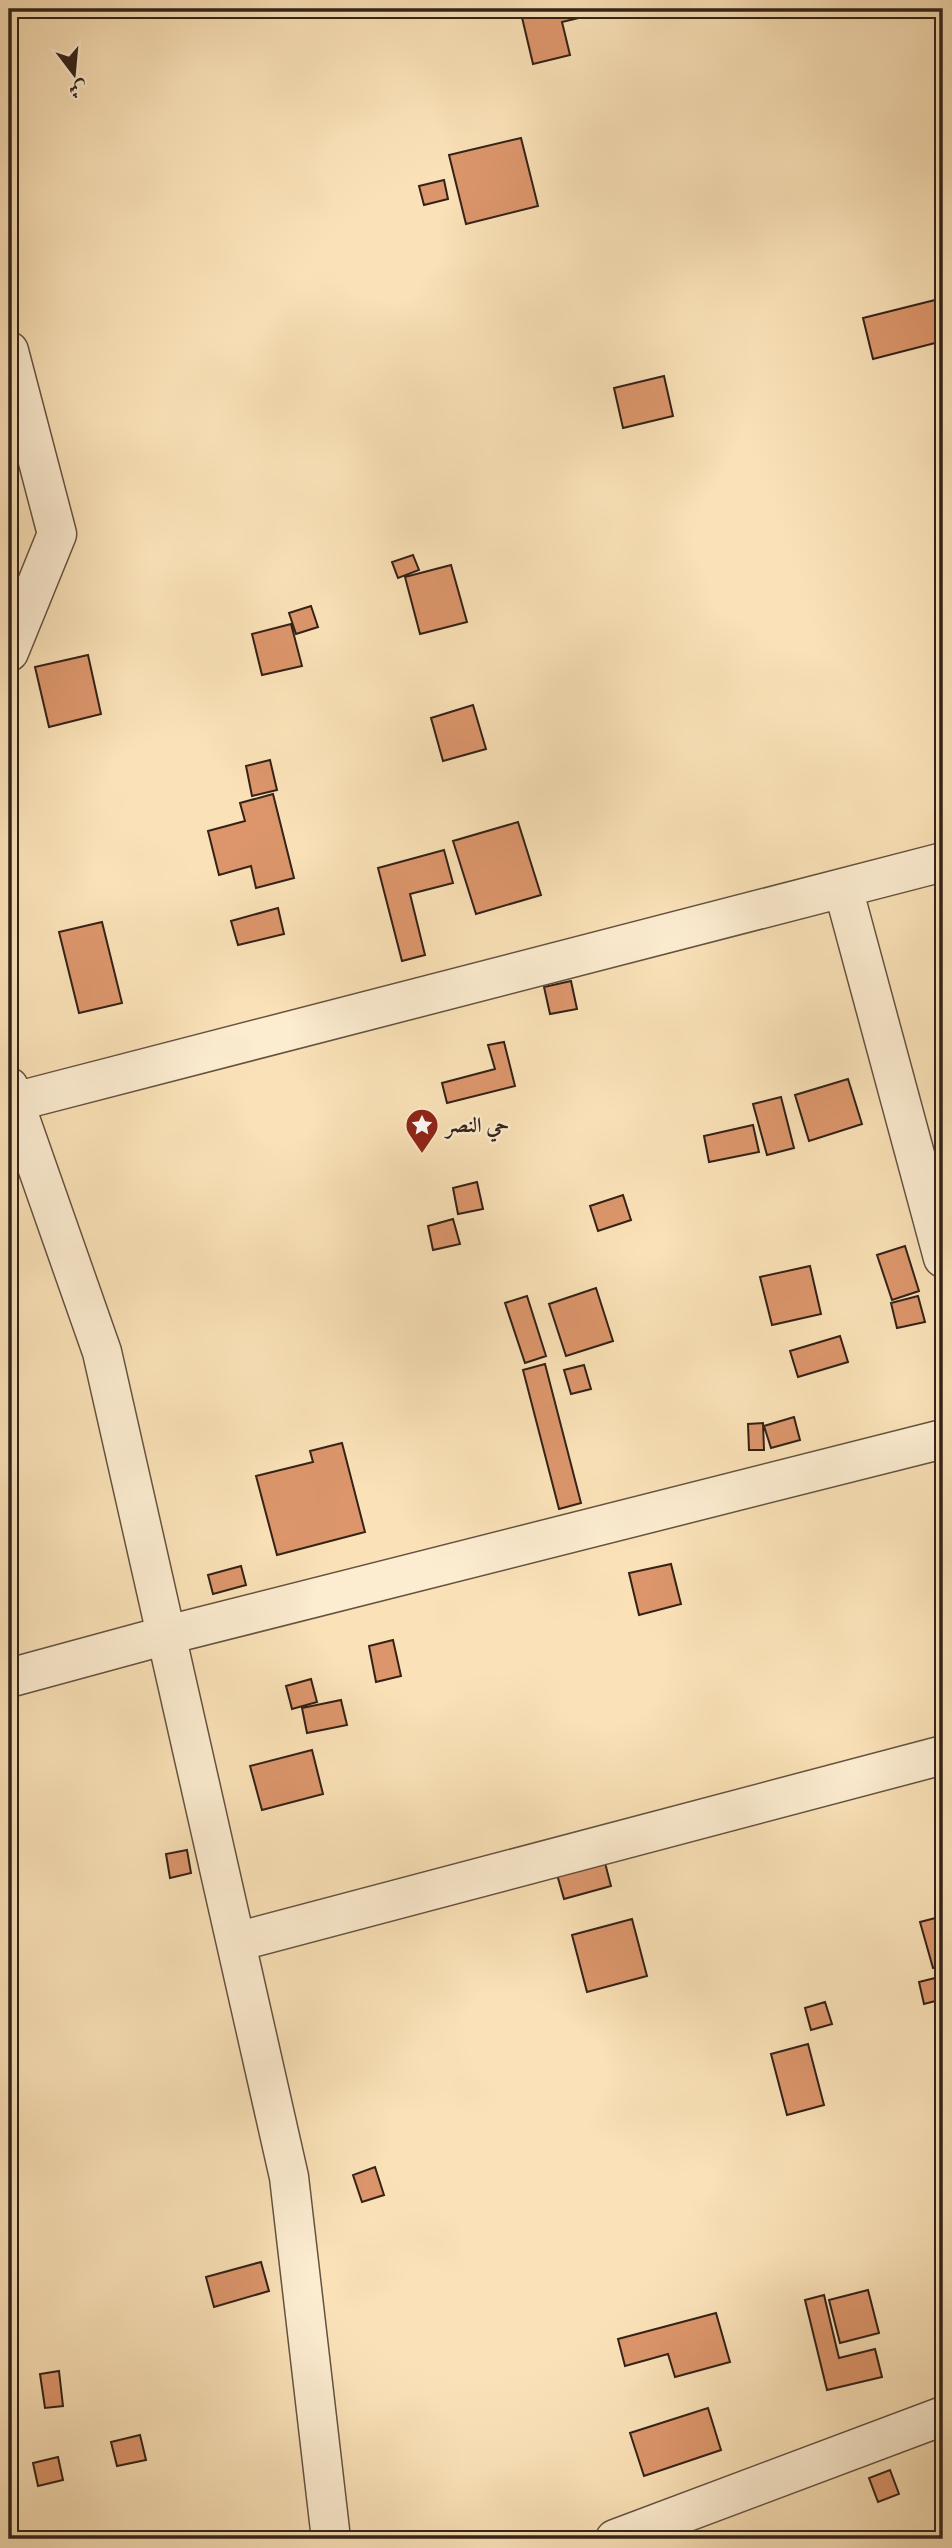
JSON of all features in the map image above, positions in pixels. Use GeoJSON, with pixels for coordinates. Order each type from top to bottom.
{"type":"FeatureCollection","features":[{"type":"Feature","properties":{"kind":"street"},"geometry":{"type":"LineString","coordinates":[[9,351],[57,534],[9,652]]}},
{"type":"Feature","properties":{"kind":"street"},"geometry":{"type":"LineString","coordinates":[[331,2539],[289,2177],[102,1352],[11,1095],[943,862]]}},
{"type":"Feature","properties":{"kind":"street"},"geometry":{"type":"LineString","coordinates":[[844,888],[943,1258]]}},
{"type":"Feature","properties":{"kind":"street"},"geometry":{"type":"LineString","coordinates":[[9,1678],[167,1635],[943,1439]]}},
{"type":"Feature","properties":{"kind":"street"},"geometry":{"type":"LineString","coordinates":[[236,1942],[943,1755]]}},
{"type":"Feature","properties":{"kind":"street"},"geometry":{"type":"LineString","coordinates":[[615,2539],[943,2416]]}},
{"type":"Feature","properties":{"kind":"building"},"geometry":{"type":"Polygon","coordinates":[[[520,9],[585,9],[587,16],[562,22],[570,55],[533,64],[520,9]]]}},
{"type":"Feature","properties":{"kind":"building"},"geometry":{"type":"Polygon","coordinates":[[[521,138],[538,206],[466,224],[449,155],[521,138]]]}},
{"type":"Feature","properties":{"kind":"building"},"geometry":{"type":"Polygon","coordinates":[[[444,180],[448,199],[424,205],[419,186],[444,180]]]}},
{"type":"Feature","properties":{"kind":"building"},"geometry":{"type":"Polygon","coordinates":[[[935,300],[943,341],[873,359],[863,318],[935,300]]]}},
{"type":"Feature","properties":{"kind":"building"},"geometry":{"type":"Polygon","coordinates":[[[664,376],[673,416],[623,428],[614,388],[664,376]]]}},
{"type":"Feature","properties":{"kind":"building"},"geometry":{"type":"Polygon","coordinates":[[[413,555],[419,570],[398,578],[392,562],[413,555]]]}},
{"type":"Feature","properties":{"kind":"building"},"geometry":{"type":"Polygon","coordinates":[[[451,565],[467,622],[420,634],[405,577],[451,565]]]}},
{"type":"Feature","properties":{"kind":"building"},"geometry":{"type":"Polygon","coordinates":[[[13,571],[20,597],[9,600],[9,572],[13,571]]]}},
{"type":"Feature","properties":{"kind":"building"},"geometry":{"type":"Polygon","coordinates":[[[311,606],[318,627],[296,634],[289,613],[311,606]]]}},
{"type":"Feature","properties":{"kind":"building"},"geometry":{"type":"Polygon","coordinates":[[[291,624],[302,666],[262,675],[252,634],[291,624]]]}},
{"type":"Feature","properties":{"kind":"building"},"geometry":{"type":"Polygon","coordinates":[[[88,655],[101,714],[49,727],[35,667],[88,655]]]}},
{"type":"Feature","properties":{"kind":"building"},"geometry":{"type":"Polygon","coordinates":[[[473,705],[486,749],[443,761],[431,718],[473,705]]]}},
{"type":"Feature","properties":{"kind":"building"},"geometry":{"type":"Polygon","coordinates":[[[270,760],[277,790],[252,796],[246,766],[270,760]]]}},
{"type":"Feature","properties":{"kind":"building"},"geometry":{"type":"Polygon","coordinates":[[[273,794],[294,878],[256,888],[251,866],[219,875],[208,831],[245,821],[240,803],[273,794]]]}},
{"type":"Feature","properties":{"kind":"building"},"geometry":{"type":"Polygon","coordinates":[[[518,822],[541,895],[476,914],[453,841],[518,822]]]}},
{"type":"Feature","properties":{"kind":"building"},"geometry":{"type":"Polygon","coordinates":[[[444,850],[453,883],[410,894],[425,955],[402,961],[378,868],[444,850]]]}},
{"type":"Feature","properties":{"kind":"building"},"geometry":{"type":"Polygon","coordinates":[[[278,908],[284,934],[238,945],[231,921],[278,908]]]}},
{"type":"Feature","properties":{"kind":"building"},"geometry":{"type":"Polygon","coordinates":[[[102,922],[122,1003],[79,1013],[59,932],[102,922]]]}},
{"type":"Feature","properties":{"kind":"building"},"geometry":{"type":"Polygon","coordinates":[[[571,981],[577,1009],[550,1014],[544,987],[571,981]]]}},
{"type":"Feature","properties":{"kind":"building"},"geometry":{"type":"Polygon","coordinates":[[[504,1042],[515,1086],[447,1103],[442,1083],[495,1069],[488,1045],[504,1042]]]}},
{"type":"Feature","properties":{"kind":"building"},"geometry":{"type":"Polygon","coordinates":[[[848,1079],[862,1124],[809,1141],[795,1095],[848,1079]]]}},
{"type":"Feature","properties":{"kind":"building"},"geometry":{"type":"Polygon","coordinates":[[[781,1097],[794,1148],[767,1155],[753,1104],[781,1097]]]}},
{"type":"Feature","properties":{"kind":"building"},"geometry":{"type":"Polygon","coordinates":[[[753,1125],[759,1152],[709,1162],[704,1136],[753,1125]]]}},
{"type":"Feature","properties":{"kind":"building"},"geometry":{"type":"Polygon","coordinates":[[[477,1182],[483,1209],[458,1214],[453,1188],[477,1182]]]}},
{"type":"Feature","properties":{"kind":"building"},"geometry":{"type":"Polygon","coordinates":[[[623,1195],[631,1220],[598,1231],[590,1206],[623,1195]]]}},
{"type":"Feature","properties":{"kind":"building"},"geometry":{"type":"Polygon","coordinates":[[[453,1219],[460,1244],[433,1250],[428,1226],[453,1219]]]}},
{"type":"Feature","properties":{"kind":"building"},"geometry":{"type":"Polygon","coordinates":[[[905,1246],[919,1291],[892,1300],[877,1255],[905,1246]]]}},
{"type":"Feature","properties":{"kind":"building"},"geometry":{"type":"Polygon","coordinates":[[[810,1266],[821,1314],[772,1325],[760,1277],[810,1266]]]}},
{"type":"Feature","properties":{"kind":"building"},"geometry":{"type":"Polygon","coordinates":[[[596,1288],[613,1341],[566,1356],[549,1304],[596,1288]]]}},
{"type":"Feature","properties":{"kind":"building"},"geometry":{"type":"Polygon","coordinates":[[[527,1296],[546,1356],[525,1363],[505,1303],[527,1296]]]}},
{"type":"Feature","properties":{"kind":"building"},"geometry":{"type":"Polygon","coordinates":[[[918,1296],[925,1322],[897,1328],[891,1303],[918,1296]]]}},
{"type":"Feature","properties":{"kind":"building"},"geometry":{"type":"Polygon","coordinates":[[[840,1336],[848,1362],[798,1377],[790,1351],[840,1336]]]}},
{"type":"Feature","properties":{"kind":"building"},"geometry":{"type":"Polygon","coordinates":[[[545,1364],[581,1503],[559,1509],[523,1370],[545,1364]]]}},
{"type":"Feature","properties":{"kind":"building"},"geometry":{"type":"Polygon","coordinates":[[[584,1365],[591,1389],[571,1394],[564,1370],[584,1365]]]}},
{"type":"Feature","properties":{"kind":"building"},"geometry":{"type":"Polygon","coordinates":[[[794,1417],[800,1440],[771,1448],[764,1426],[794,1417]]]}},
{"type":"Feature","properties":{"kind":"building"},"geometry":{"type":"Polygon","coordinates":[[[763,1423],[764,1450],[749,1450],[748,1424],[763,1423]]]}},
{"type":"Feature","properties":{"kind":"building"},"geometry":{"type":"Polygon","coordinates":[[[342,1443],[365,1532],[277,1555],[256,1476],[313,1462],[310,1451],[342,1443]]]}},
{"type":"Feature","properties":{"kind":"building"},"geometry":{"type":"Polygon","coordinates":[[[671,1564],[681,1604],[639,1615],[629,1573],[671,1564]]]}},
{"type":"Feature","properties":{"kind":"building"},"geometry":{"type":"Polygon","coordinates":[[[241,1566],[246,1585],[213,1594],[208,1575],[241,1566]]]}},
{"type":"Feature","properties":{"kind":"building"},"geometry":{"type":"Polygon","coordinates":[[[393,1640],[401,1676],[376,1682],[369,1646],[393,1640]]]}},
{"type":"Feature","properties":{"kind":"building"},"geometry":{"type":"Polygon","coordinates":[[[311,1679],[317,1702],[292,1709],[286,1686],[311,1679]]]}},
{"type":"Feature","properties":{"kind":"building"},"geometry":{"type":"Polygon","coordinates":[[[341,1700],[347,1725],[307,1733],[302,1708],[341,1700]]]}},
{"type":"Feature","properties":{"kind":"building"},"geometry":{"type":"Polygon","coordinates":[[[312,1750],[323,1794],[262,1810],[250,1766],[312,1750]]]}},
{"type":"Feature","properties":{"kind":"building"},"geometry":{"type":"Polygon","coordinates":[[[187,1850],[191,1873],[170,1878],[166,1854],[187,1850]]]}},
{"type":"Feature","properties":{"kind":"building"},"geometry":{"type":"Polygon","coordinates":[[[604,1859],[611,1886],[564,1899],[556,1871],[604,1859]]]}},
{"type":"Feature","properties":{"kind":"building"},"geometry":{"type":"Polygon","coordinates":[[[943,1916],[943,1965],[933,1968],[920,1922],[943,1916]]]}},
{"type":"Feature","properties":{"kind":"building"},"geometry":{"type":"Polygon","coordinates":[[[632,1919],[647,1976],[587,1992],[572,1935],[632,1919]]]}},
{"type":"Feature","properties":{"kind":"building"},"geometry":{"type":"Polygon","coordinates":[[[939,1977],[943,1999],[924,2004],[919,1982],[939,1977]]]}},
{"type":"Feature","properties":{"kind":"building"},"geometry":{"type":"Polygon","coordinates":[[[825,2002],[832,2024],[811,2030],[805,2008],[825,2002]]]}},
{"type":"Feature","properties":{"kind":"building"},"geometry":{"type":"Polygon","coordinates":[[[808,2044],[824,2105],[787,2115],[771,2054],[808,2044]]]}},
{"type":"Feature","properties":{"kind":"building"},"geometry":{"type":"Polygon","coordinates":[[[375,2167],[384,2195],[362,2202],[353,2175],[375,2167]]]}},
{"type":"Feature","properties":{"kind":"building"},"geometry":{"type":"Polygon","coordinates":[[[261,2262],[269,2291],[214,2307],[206,2277],[261,2262]]]}},
{"type":"Feature","properties":{"kind":"building"},"geometry":{"type":"Polygon","coordinates":[[[868,2290],[879,2333],[840,2343],[829,2300],[868,2290]]]}},
{"type":"Feature","properties":{"kind":"building"},"geometry":{"type":"Polygon","coordinates":[[[824,2295],[839,2358],[875,2349],[882,2377],[827,2390],[805,2300],[824,2295]]]}},
{"type":"Feature","properties":{"kind":"building"},"geometry":{"type":"Polygon","coordinates":[[[716,2313],[730,2362],[675,2377],[668,2354],[625,2366],[618,2339],[716,2313]]]}},
{"type":"Feature","properties":{"kind":"building"},"geometry":{"type":"Polygon","coordinates":[[[59,2371],[63,2406],[45,2408],[40,2374],[59,2371]]]}},
{"type":"Feature","properties":{"kind":"building"},"geometry":{"type":"Polygon","coordinates":[[[708,2408],[721,2450],[644,2476],[630,2433],[708,2408]]]}},
{"type":"Feature","properties":{"kind":"building"},"geometry":{"type":"Polygon","coordinates":[[[140,2435],[146,2460],[117,2466],[111,2442],[140,2435]]]}},
{"type":"Feature","properties":{"kind":"building"},"geometry":{"type":"Polygon","coordinates":[[[58,2457],[63,2480],[38,2486],[33,2463],[58,2457]]]}},
{"type":"Feature","properties":{"kind":"building"},"geometry":{"type":"Polygon","coordinates":[[[890,2470],[899,2494],[878,2502],[869,2478],[890,2470]]]}},
{"type":"Feature","properties":{"kind":"place","name":"حي النصر"},"geometry":{"type":"Point","coordinates":[422,1155]}}]}
